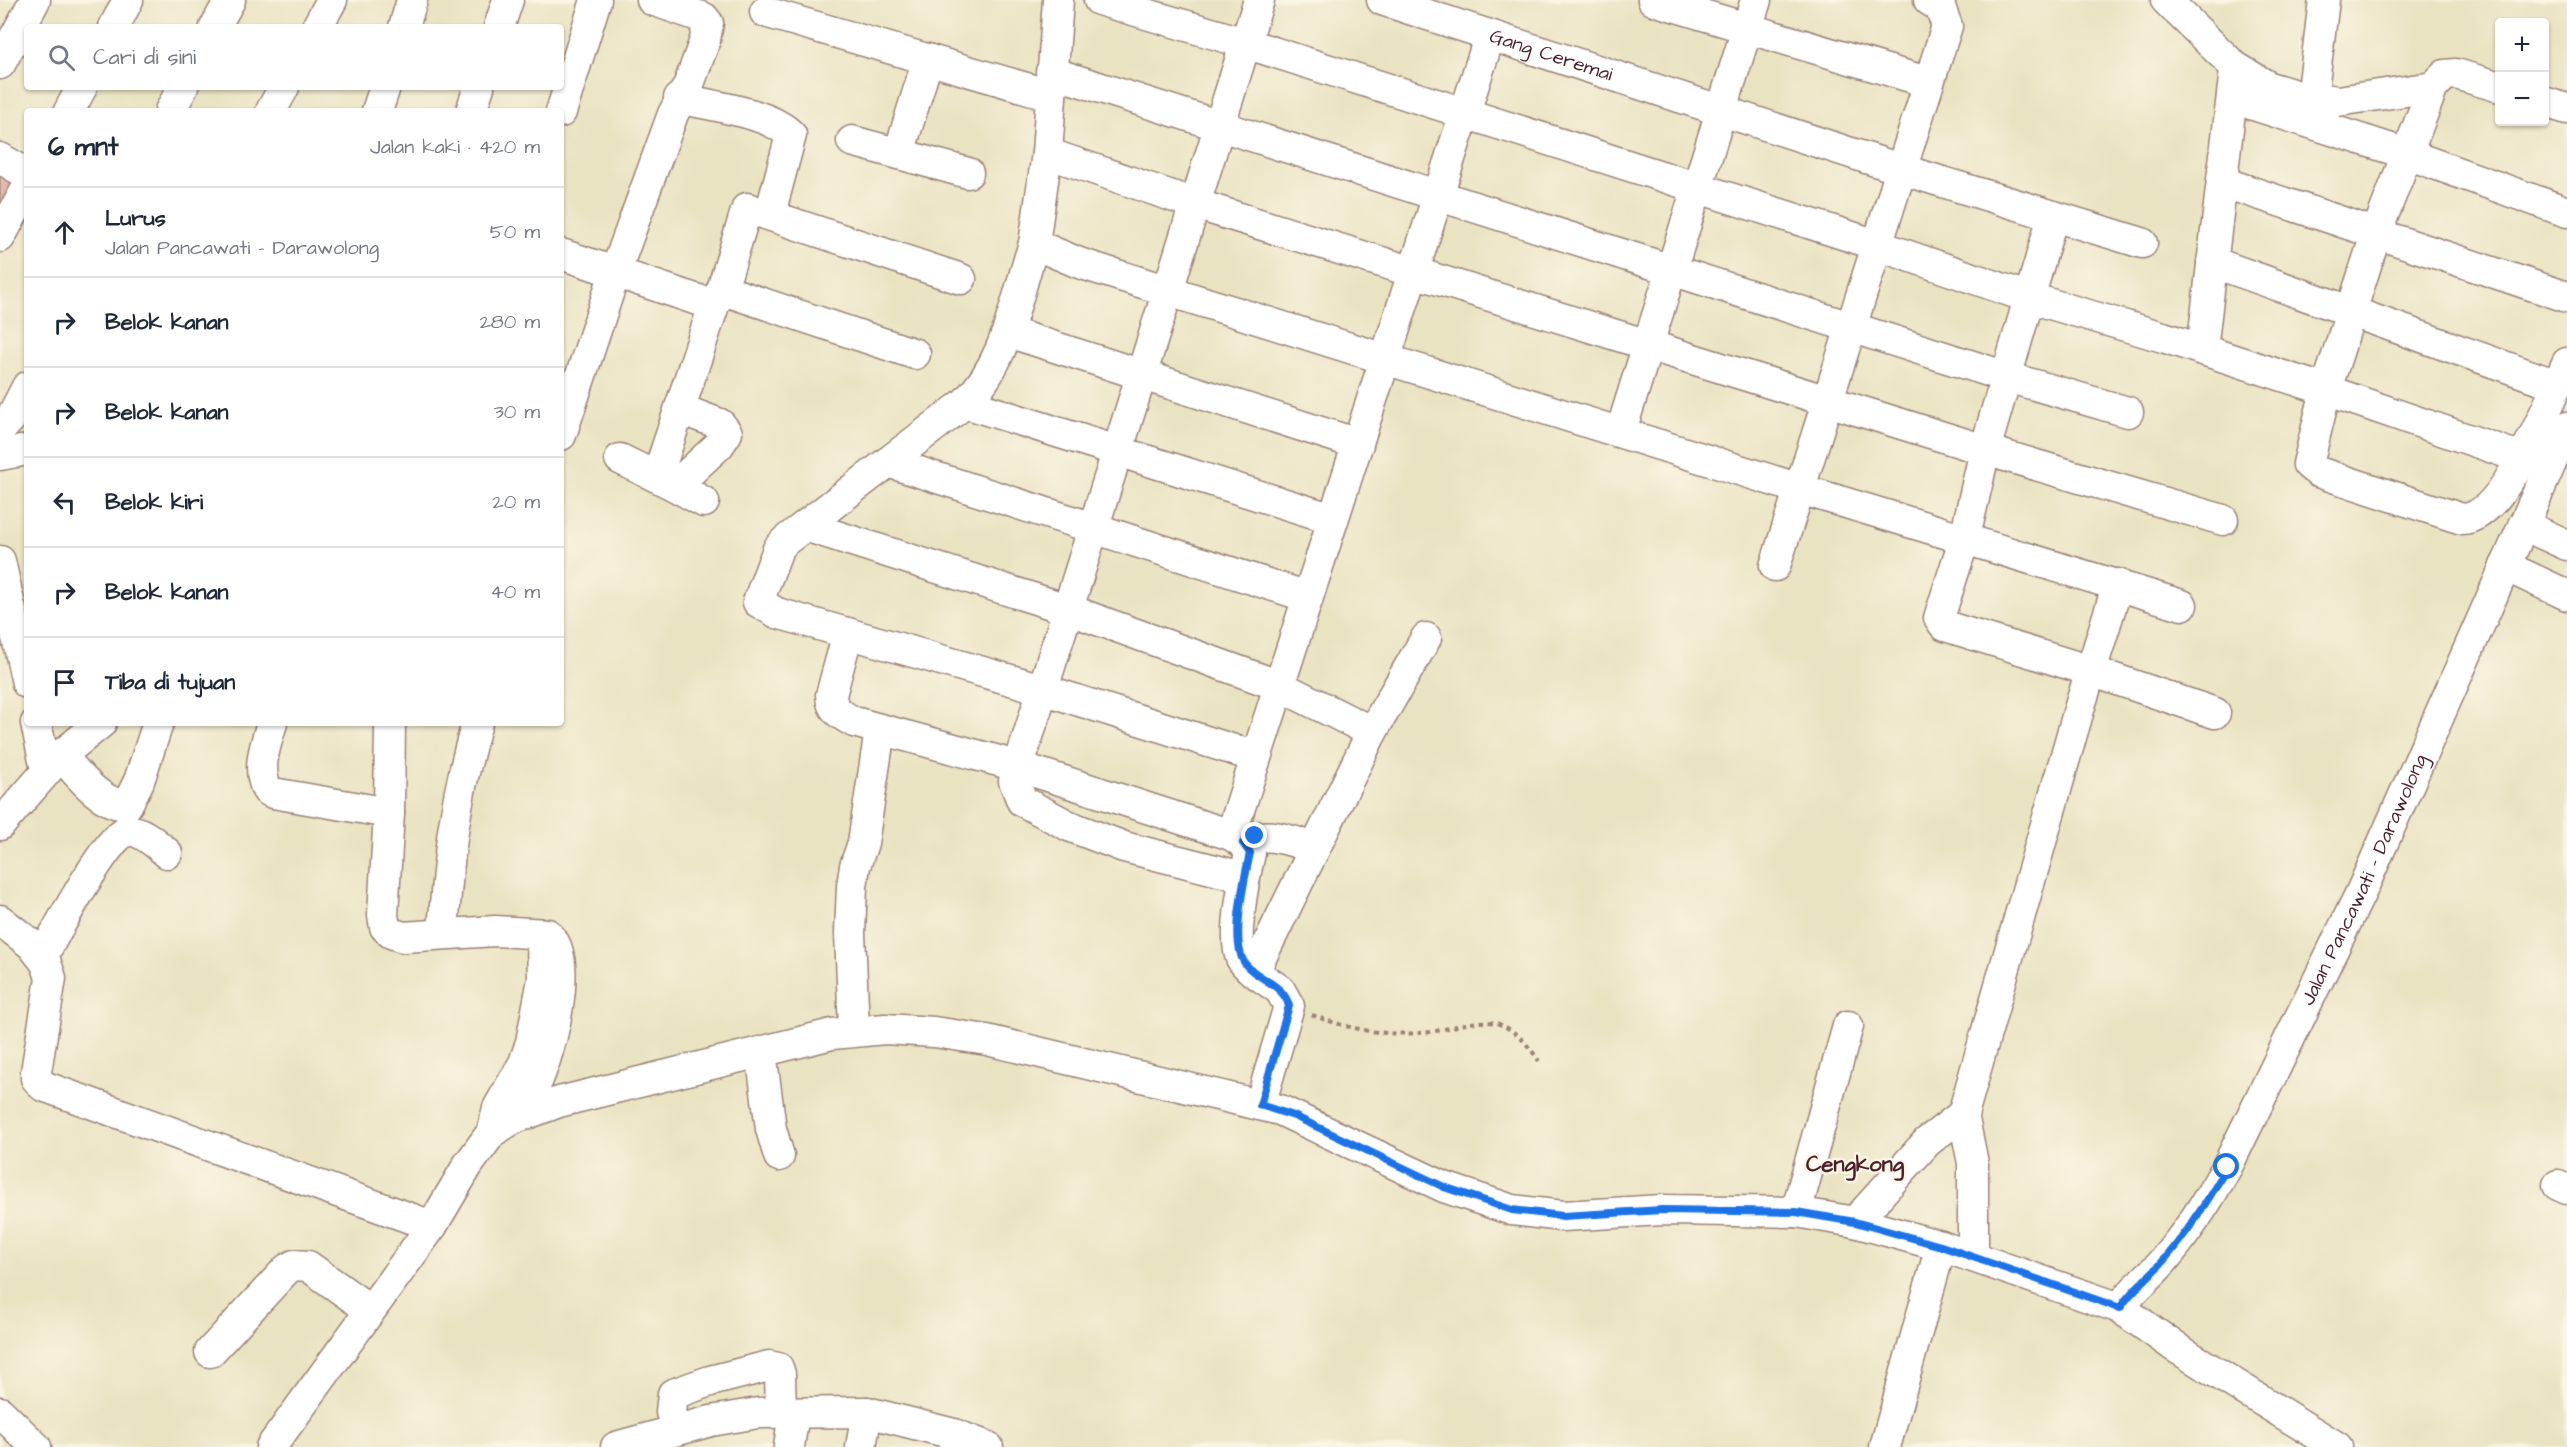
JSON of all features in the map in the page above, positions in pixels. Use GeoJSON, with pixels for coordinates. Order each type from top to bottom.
{"type":"FeatureCollection","features":[{"type":"Feature","properties":{"kind":"street"},"geometry":{"type":"LineString","coordinates":[[0,64],[35,0]]}},
{"type":"Feature","properties":{"kind":"street"},"geometry":{"type":"LineString","coordinates":[[116,24],[128,0]]}},
{"type":"Feature","properties":{"kind":"street"},"geometry":{"type":"LineString","coordinates":[[217,24],[230,0]]}},
{"type":"Feature","properties":{"kind":"street"},"geometry":{"type":"LineString","coordinates":[[319,24],[332,0]]}},
{"type":"Feature","properties":{"kind":"street"},"geometry":{"type":"LineString","coordinates":[[405,24],[412,0]]}},
{"type":"Feature","properties":{"kind":"street"},"geometry":{"type":"LineString","coordinates":[[500,24],[508,0]]}},
{"type":"Feature","properties":{"kind":"street"},"geometry":{"type":"LineString","coordinates":[[562,108],[596,0]]}},
{"type":"Feature","properties":{"kind":"street"},"geometry":{"type":"LineString","coordinates":[[564,426],[615,273],[679,98],[689,84],[705,40],[708,23],[704,18],[652,0]]}},
{"type":"Feature","properties":{"kind":"street"},"geometry":{"type":"LineString","coordinates":[[1058,0],[1047,153],[1034,244],[1008,332],[991,373],[982,386],[965,402],[778,549],[758,602],[777,612],[1042,689],[1256,757]]}},
{"type":"Feature","properties":{"kind":"street"},"geometry":{"type":"LineString","coordinates":[[1099,0],[1245,43],[1877,245],[2030,298],[2152,334],[2326,390],[2522,458]]}},
{"type":"Feature","properties":{"kind":"street"},"geometry":{"type":"LineString","coordinates":[[1243,877],[1124,847],[1069,826],[1022,801],[1016,791],[1014,781],[1259,0]]}},
{"type":"Feature","properties":{"kind":"street","name":"Gang Ceremai"},"geometry":{"type":"LineString","coordinates":[[1382,0],[1464,13],[1490,35],[1723,109],[1900,169],[2142,243]]}},
{"type":"Feature","properties":{"kind":"street"},"geometry":{"type":"LineString","coordinates":[[1653,0],[1928,82]]}},
{"type":"Feature","properties":{"kind":"street"},"geometry":{"type":"LineString","coordinates":[[1621,431],[1756,0]]}},
{"type":"Feature","properties":{"kind":"street"},"geometry":{"type":"LineString","coordinates":[[2166,0],[2235,66],[2269,87],[2312,99],[2338,101],[2433,87]]}},
{"type":"Feature","properties":{"kind":"street"},"geometry":{"type":"LineString","coordinates":[[2312,99],[2324,0]]}},
{"type":"Feature","properties":{"kind":"street"},"geometry":{"type":"LineString","coordinates":[[1775,566],[1947,26],[1935,2]]}},
{"type":"Feature","properties":{"kind":"street"},"geometry":{"type":"LineString","coordinates":[[765,12],[928,59],[1051,84],[1220,125],[2007,377],[2128,412]]}},
{"type":"Feature","properties":{"kind":"street"},"geometry":{"type":"LineString","coordinates":[[1237,839],[1256,757],[1490,35]]}},
{"type":"Feature","properties":{"kind":"street"},"geometry":{"type":"LineString","coordinates":[[899,153],[928,59]]}},
{"type":"Feature","properties":{"kind":"street"},"geometry":{"type":"LineString","coordinates":[[2193,347],[2212,262],[2235,66]]}},
{"type":"Feature","properties":{"kind":"street"},"geometry":{"type":"LineString","coordinates":[[2212,262],[2353,311],[2562,374],[2522,458],[2498,495],[2480,514],[2470,519],[2462,519],[2318,472],[2310,467],[2308,460],[2326,390],[2353,311],[2376,234],[2433,87],[2445,75],[2456,74],[2495,86]]}},
{"type":"Feature","properties":{"kind":"street"},"geometry":{"type":"LineString","coordinates":[[71,108],[80,90]]}},
{"type":"Feature","properties":{"kind":"street"},"geometry":{"type":"LineString","coordinates":[[273,108],[282,90]]}},
{"type":"Feature","properties":{"kind":"street"},"geometry":{"type":"LineString","coordinates":[[378,108],[384,90]]}},
{"type":"Feature","properties":{"kind":"street"},"geometry":{"type":"LineString","coordinates":[[472,108],[478,90]]}},
{"type":"Feature","properties":{"kind":"street"},"geometry":{"type":"LineString","coordinates":[[679,98],[763,118],[785,129],[791,135],[770,214]]}},
{"type":"Feature","properties":{"kind":"street"},"geometry":{"type":"LineString","coordinates":[[2232,98],[2407,154],[2567,212]]}},
{"type":"Feature","properties":{"kind":"street"},"geometry":{"type":"LineString","coordinates":[[2549,104],[2567,109]]}},
{"type":"Feature","properties":{"kind":"street"},"geometry":{"type":"LineString","coordinates":[[852,141],[968,173]]}},
{"type":"Feature","properties":{"kind":"street"},"geometry":{"type":"LineString","coordinates":[[1047,153],[1195,204],[1985,450],[2223,520]]}},
{"type":"Feature","properties":{"kind":"street"},"geometry":{"type":"LineString","coordinates":[[0,158],[24,172]]}},
{"type":"Feature","properties":{"kind":"street"},"geometry":{"type":"LineString","coordinates":[[2222,182],[2567,297]]}},
{"type":"Feature","properties":{"kind":"street"},"geometry":{"type":"LineString","coordinates":[[0,237],[24,193]]}},
{"type":"Feature","properties":{"kind":"street"},"geometry":{"type":"LineString","coordinates":[[666,481],[680,409],[747,208],[961,279]]}},
{"type":"Feature","properties":{"kind":"street"},"geometry":{"type":"LineString","coordinates":[[2053,216],[1985,450],[1965,537],[1940,612],[1941,623],[2091,670],[2215,713]]}},
{"type":"Feature","properties":{"kind":"street"},"geometry":{"type":"LineString","coordinates":[[1034,244],[1079,263],[1621,431],[1800,489],[1965,537],[2182,605]]}},
{"type":"Feature","properties":{"kind":"street"},"geometry":{"type":"LineString","coordinates":[[564,255],[695,300],[710,303],[719,296],[732,293],[915,354]]}},
{"type":"Feature","properties":{"kind":"street"},"geometry":{"type":"LineString","coordinates":[[1008,332],[1358,444]]}},
{"type":"Feature","properties":{"kind":"street"},"geometry":{"type":"LineString","coordinates":[[0,430],[11,418],[24,393]]}},
{"type":"Feature","properties":{"kind":"street"},"geometry":{"type":"LineString","coordinates":[[965,402],[1334,519]]}},
{"type":"Feature","properties":{"kind":"street"},"geometry":{"type":"LineString","coordinates":[[666,481],[719,445],[727,434],[720,424],[680,409]]}},
{"type":"Feature","properties":{"kind":"street","name":"Jalan Pancawati - Darawolong"},"geometry":{"type":"LineString","coordinates":[[2120,1308],[2129,1294],[2164,1260],[2212,1195],[2227,1167],[2362,890],[2523,525],[2560,461],[2567,427]]}},
{"type":"Feature","properties":{"kind":"street"},"geometry":{"type":"LineString","coordinates":[[0,454],[24,450]]}},
{"type":"Feature","properties":{"kind":"street"},"geometry":{"type":"LineString","coordinates":[[620,459],[704,502]]}},
{"type":"Feature","properties":{"kind":"street"},"geometry":{"type":"LineString","coordinates":[[888,462],[1308,597]]}},
{"type":"Feature","properties":{"kind":"street"},"geometry":{"type":"LineString","coordinates":[[2523,525],[2567,545]]}},
{"type":"Feature","properties":{"kind":"street"},"geometry":{"type":"LineString","coordinates":[[805,526],[1067,609],[1280,686],[1372,732]]}},
{"type":"Feature","properties":{"kind":"street"},"geometry":{"type":"LineString","coordinates":[[0,561],[24,669]]}},
{"type":"Feature","properties":{"kind":"street"},"geometry":{"type":"LineString","coordinates":[[2505,566],[2567,595]]}},
{"type":"Feature","properties":{"kind":"street"},"geometry":{"type":"LineString","coordinates":[[1973,1256],[1973,1163],[1963,1114],[2118,584]]}},
{"type":"Feature","properties":{"kind":"street"},"geometry":{"type":"LineString","coordinates":[[848,633],[831,695],[831,704],[836,711],[854,722],[1017,766],[1237,839],[1265,834],[1315,849]]}},
{"type":"Feature","properties":{"kind":"street"},"geometry":{"type":"LineString","coordinates":[[1254,972],[1372,732],[1426,638]]}},
{"type":"Feature","properties":{"kind":"street"},"geometry":{"type":"LineString","coordinates":[[37,726],[53,762],[88,786],[137,833],[167,853]]}},
{"type":"Feature","properties":{"kind":"street"},"geometry":{"type":"LineString","coordinates":[[0,825],[53,762],[97,726]]}},
{"type":"Feature","properties":{"kind":"street"},"geometry":{"type":"LineString","coordinates":[[42,957],[99,859],[117,836],[121,818],[139,781],[157,726]]}},
{"type":"Feature","properties":{"kind":"street"},"geometry":{"type":"LineString","coordinates":[[271,726],[262,756],[262,776],[267,790],[273,793],[389,813]]}},
{"type":"Feature","properties":{"kind":"street"},"geometry":{"type":"LineString","coordinates":[[271,1447],[432,1226],[468,1165],[532,1092],[548,1051],[542,943],[548,934],[495,931],[443,933],[403,938],[391,933],[385,927],[383,915],[389,813],[390,726]]}},
{"type":"Feature","properties":{"kind":"street"},"geometry":{"type":"LineString","coordinates":[[443,933],[448,853],[455,808],[476,726]]}},
{"type":"Feature","properties":{"kind":"street"},"geometry":{"type":"LineString","coordinates":[[854,1030],[850,933],[852,886],[855,866],[863,843],[880,730]]}},
{"type":"Feature","properties":{"kind":"street"},"geometry":{"type":"LineString","coordinates":[[1237,839],[1250,853],[1243,877],[1238,949],[1246,966],[1280,990],[1289,1006],[1260,1105]]}},
{"type":"Feature","properties":{"kind":"street"},"geometry":{"type":"LineString","coordinates":[[0,920],[32,945],[42,957],[51,978],[36,1072],[36,1078],[43,1086],[432,1226]]}},
{"type":"Feature","properties":{"kind":"street"},"geometry":{"type":"LineString","coordinates":[[1796,1212],[1848,1026]]}},
{"type":"Feature","properties":{"kind":"street"},"geometry":{"type":"LineString","coordinates":[[503,1126],[559,1102],[854,1030],[905,1029],[987,1040],[1260,1105],[1294,1116],[1444,1187],[1512,1210],[1563,1216],[1662,1210],[1796,1212],[1855,1222],[1941,1246],[2120,1308],[2175,1347],[2337,1447]]}},
{"type":"Feature","properties":{"kind":"street"},"geometry":{"type":"LineString","coordinates":[[761,1052],[771,1130],[779,1156]]}},
{"type":"Feature","properties":{"kind":"street"},"geometry":{"type":"LineString","coordinates":[[1855,1222],[1928,1142],[1963,1114]]}},
{"type":"Feature","properties":{"kind":"street"},"geometry":{"type":"LineString","coordinates":[[1885,1447],[1941,1246]]}},
{"type":"Feature","properties":{"kind":"street"},"geometry":{"type":"LineString","coordinates":[[210,1352],[287,1269],[294,1265],[308,1266],[370,1310]]}},
{"type":"Feature","properties":{"kind":"street"},"geometry":{"type":"LineString","coordinates":[[677,1430],[671,1412],[673,1394],[701,1383],[769,1366],[778,1368],[780,1374],[788,1413],[789,1447]]}},
{"type":"Feature","properties":{"kind":"street"},"geometry":{"type":"LineString","coordinates":[[0,1412],[36,1447]]}},
{"type":"Feature","properties":{"kind":"street"},"geometry":{"type":"LineString","coordinates":[[861,1447],[867,1412]]}},
{"type":"Feature","properties":{"kind":"street"},"geometry":{"type":"LineString","coordinates":[[616,1447],[677,1430],[709,1434],[758,1413],[867,1412],[954,1440],[988,1447]]}},
{"type":"Feature","properties":{"kind":"path"},"geometry":{"type":"LineString","coordinates":[[1289,1006],[1346,1028],[1378,1033],[1429,1032],[1468,1024],[1498,1024],[1526,1042],[1539,1061]]}},
{"type":"Feature","properties":{"kind":"building"},"geometry":{"type":"Polygon","coordinates":[[[0,158],[24,172],[24,181],[0,237],[0,158]]]}},
{"type":"Feature","properties":{"kind":"district","name":"Cengkong"},"geometry":{"type":"Point","coordinates":[1855,1164]}},
{"type":"Feature","properties":{"kind":"route"},"geometry":{"type":"LineString","coordinates":[[1255,836],[1243,843],[1250,853],[1243,877],[1238,949],[1246,966],[1280,990],[1289,1006],[1260,1105],[1294,1116],[1444,1187],[1512,1210],[1539,1215],[1563,1216],[1718,1209],[1796,1212],[1855,1222],[1973,1256],[2120,1308],[2129,1294],[2164,1260],[2212,1195],[2227,1167]]}}]}
